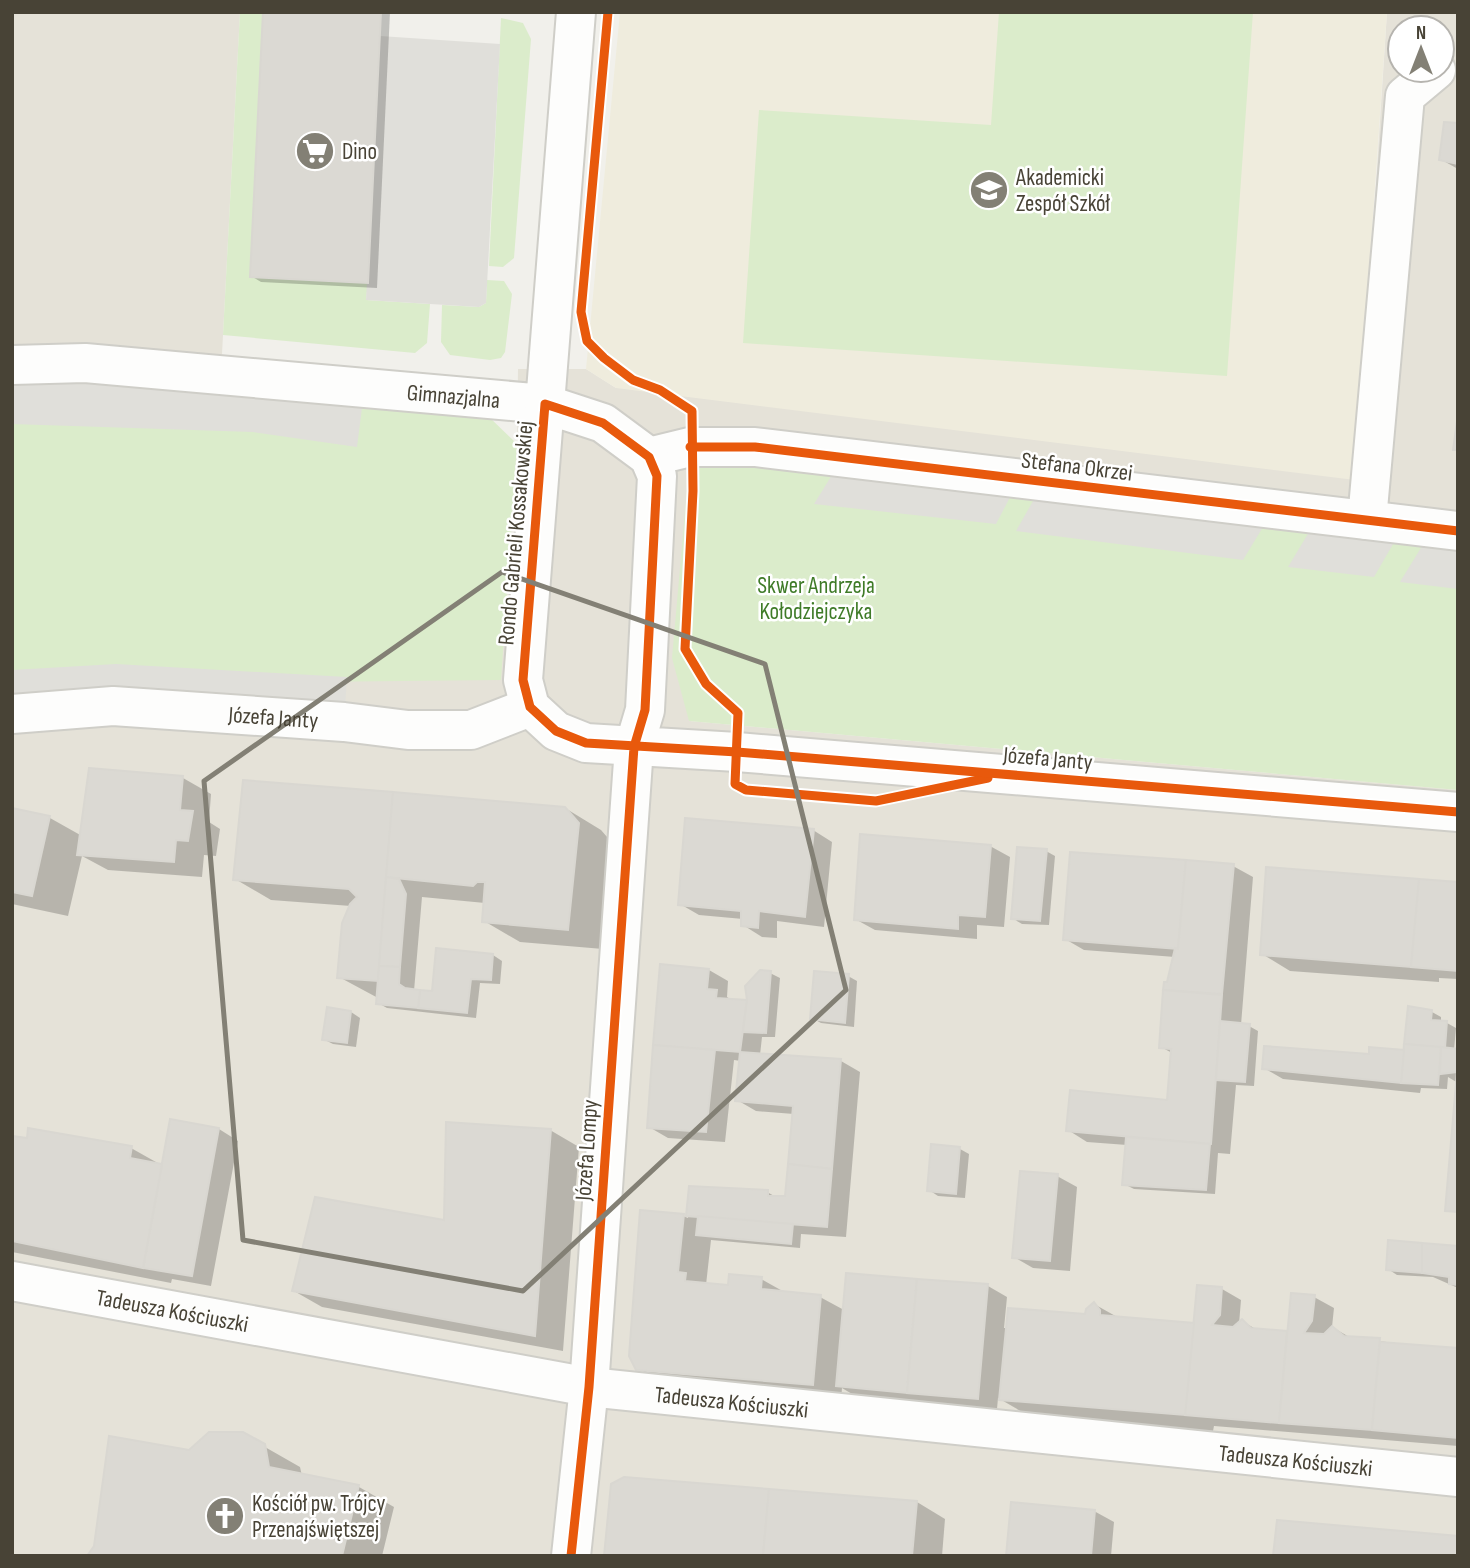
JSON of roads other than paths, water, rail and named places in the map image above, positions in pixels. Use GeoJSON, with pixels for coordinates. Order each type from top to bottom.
{"type":"FeatureCollection","features":[{"type":"Feature","properties":{"kind":"street"},"geometry":{"type":"LineString","coordinates":[[545,404],[576,12]]}},
{"type":"Feature","properties":{"kind":"street"},"geometry":{"type":"LineString","coordinates":[[1367,520],[1405,96],[1419,84]]}},
{"type":"Feature","properties":{"kind":"street","name":"Gimnazjalna"},"geometry":{"type":"LineString","coordinates":[[12,365],[85,363],[545,404]]}},
{"type":"Feature","properties":{"kind":"street","name":"Rondo Gabrieli Kossakowskiej"},"geometry":{"type":"LineString","coordinates":[[530,707],[523,680],[545,404],[603,423],[649,457]]}},
{"type":"Feature","properties":{"kind":"street","name":"Stefana Okrzei"},"geometry":{"type":"LineString","coordinates":[[649,457],[691,447],[755,447],[1458,531]]}},
{"type":"Feature","properties":{"kind":"street"},"geometry":{"type":"LineString","coordinates":[[530,707],[556,731],[586,743],[634,747],[645,710],[653,558],[657,476],[649,457]]}},
{"type":"Feature","properties":{"kind":"street","name":"Józefa Janty"},"geometry":{"type":"LineString","coordinates":[[12,713],[113,706],[344,722],[408,730],[471,730],[530,707]]}},
{"type":"Feature","properties":{"kind":"street","name":"Józefa Janty"},"geometry":{"type":"LineString","coordinates":[[634,747],[737,752],[1458,812]]}},
{"type":"Feature","properties":{"kind":"street","name":"Józefa Lompy"},"geometry":{"type":"LineString","coordinates":[[571,1556],[589,1387],[634,747]]}},
{"type":"Feature","properties":{"kind":"street","name":"Tadeusza Kościuszki"},"geometry":{"type":"LineString","coordinates":[[12,1281],[589,1387],[1458,1477]]}},
{"type":"Feature","properties":{"kind":"place","name":"Dino"},"geometry":{"type":"Point","coordinates":[315,151]}},
{"type":"Feature","properties":{"kind":"place","name":"Akademicki Zespół Szkół"},"geometry":{"type":"Point","coordinates":[989,190]}},
{"type":"Feature","properties":{"kind":"place","name":"Kościół pw. Trójcy Przenajświętszej"},"geometry":{"type":"Point","coordinates":[225,1516]}},
{"type":"Feature","properties":{"kind":"park label","name":"Skwer Andrzeja Kołodziejczyka"},"geometry":{"type":"Point","coordinates":[816,598]}}]}
